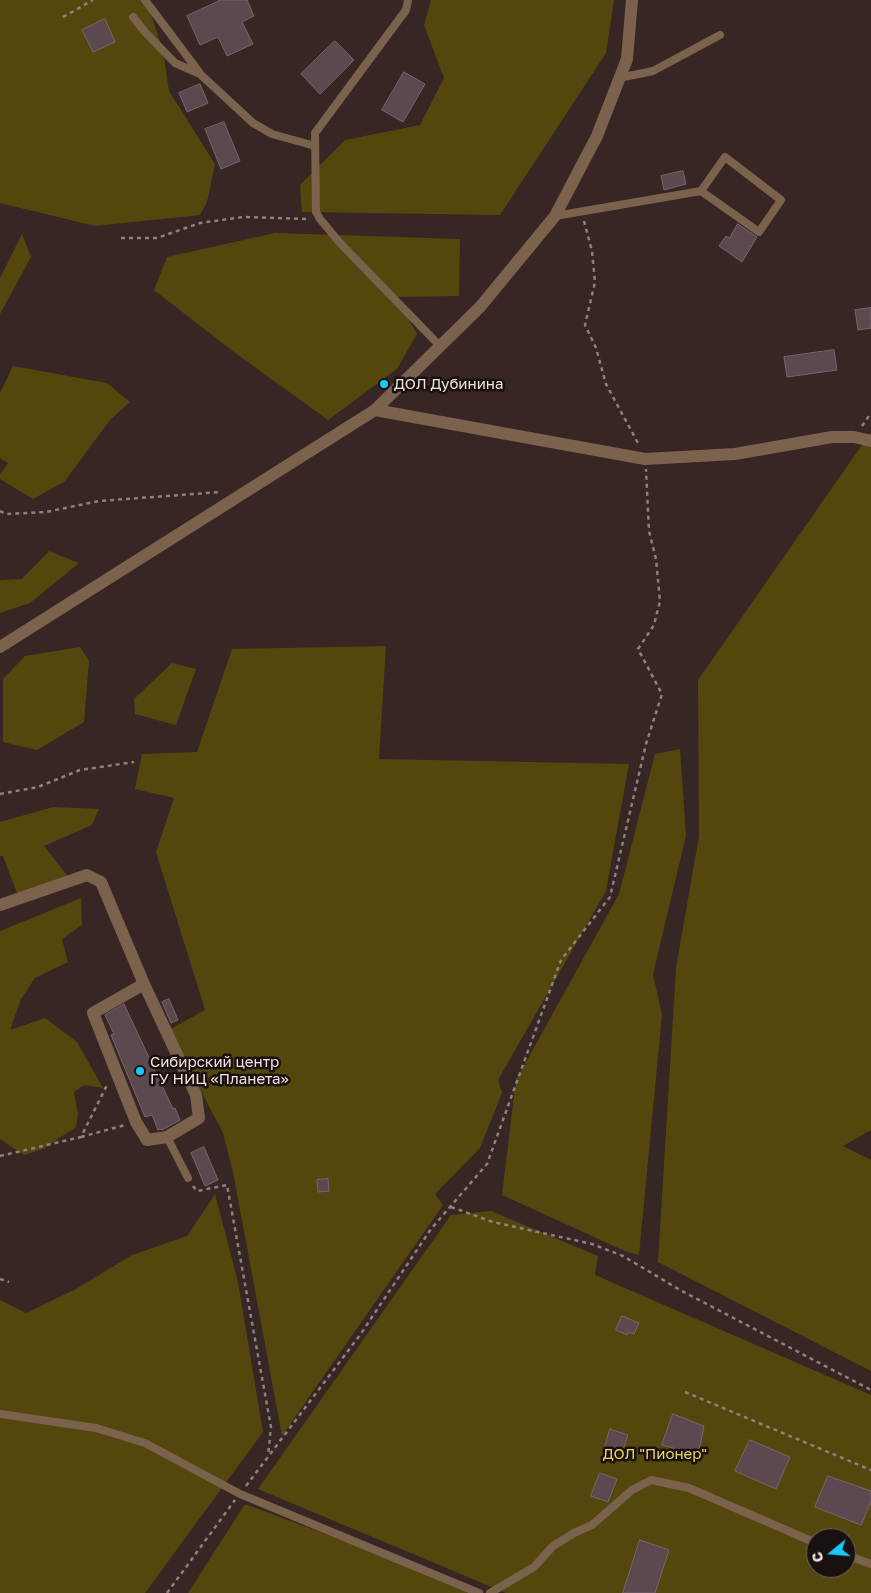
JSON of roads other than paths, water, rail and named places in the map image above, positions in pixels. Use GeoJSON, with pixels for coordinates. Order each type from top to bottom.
{"type":"FeatureCollection","features":[{"type":"Feature","properties":{"kind":"street"},"geometry":{"type":"LineString","coordinates":[[0,647],[375,410],[480,307],[556,216],[598,136],[627,59],[632,0]]}},
{"type":"Feature","properties":{"kind":"street"},"geometry":{"type":"LineString","coordinates":[[375,410],[645,459],[735,454],[832,437],[854,437],[871,441]]}},
{"type":"Feature","properties":{"kind":"street"},"geometry":{"type":"LineString","coordinates":[[0,905],[87,875],[101,882],[144,984],[196,1095],[200,1118],[167,1137],[147,1140],[136,1122],[93,1013],[144,984]]}},
{"type":"Feature","properties":{"kind":"lane"},"geometry":{"type":"LineString","coordinates":[[145,0],[200,74],[253,124],[272,134],[315,146]]}},
{"type":"Feature","properties":{"kind":"lane"},"geometry":{"type":"LineString","coordinates":[[408,0],[406,10],[315,134],[314,189],[316,212],[320,219],[440,346]]}},
{"type":"Feature","properties":{"kind":"lane"},"geometry":{"type":"LineString","coordinates":[[133,17],[175,63],[200,74]]}},
{"type":"Feature","properties":{"kind":"lane"},"geometry":{"type":"LineString","coordinates":[[619,78],[653,71],[720,35]]}},
{"type":"Feature","properties":{"kind":"lane"},"geometry":{"type":"LineString","coordinates":[[556,216],[701,191],[725,157],[781,200],[759,232],[701,191]]}},
{"type":"Feature","properties":{"kind":"lane"},"geometry":{"type":"LineString","coordinates":[[167,1137],[188,1178]]}},
{"type":"Feature","properties":{"kind":"lane"},"geometry":{"type":"LineString","coordinates":[[0,1414],[96,1428],[145,1443],[240,1494],[479,1593]]}},
{"type":"Feature","properties":{"kind":"lane"},"geometry":{"type":"LineString","coordinates":[[490,1593],[534,1567],[554,1546],[574,1532],[592,1525],[632,1490],[651,1480],[689,1488],[806,1538]]}},
{"type":"Feature","properties":{"kind":"lane"},"geometry":{"type":"LineString","coordinates":[[856,1559],[871,1564]]}},
{"type":"Feature","properties":{"kind":"place","name":"ДОЛ Дубинина"},"geometry":{"type":"Point","coordinates":[384,384]}},
{"type":"Feature","properties":{"kind":"place","name":"Сибирский центр ГУ НИЦ «Планета»"},"geometry":{"type":"Point","coordinates":[140,1071]}},
{"type":"Feature","properties":{"kind":"park label","name":"ДОЛ \"Пионер\""},"geometry":{"type":"Point","coordinates":[655,1454]}}]}
